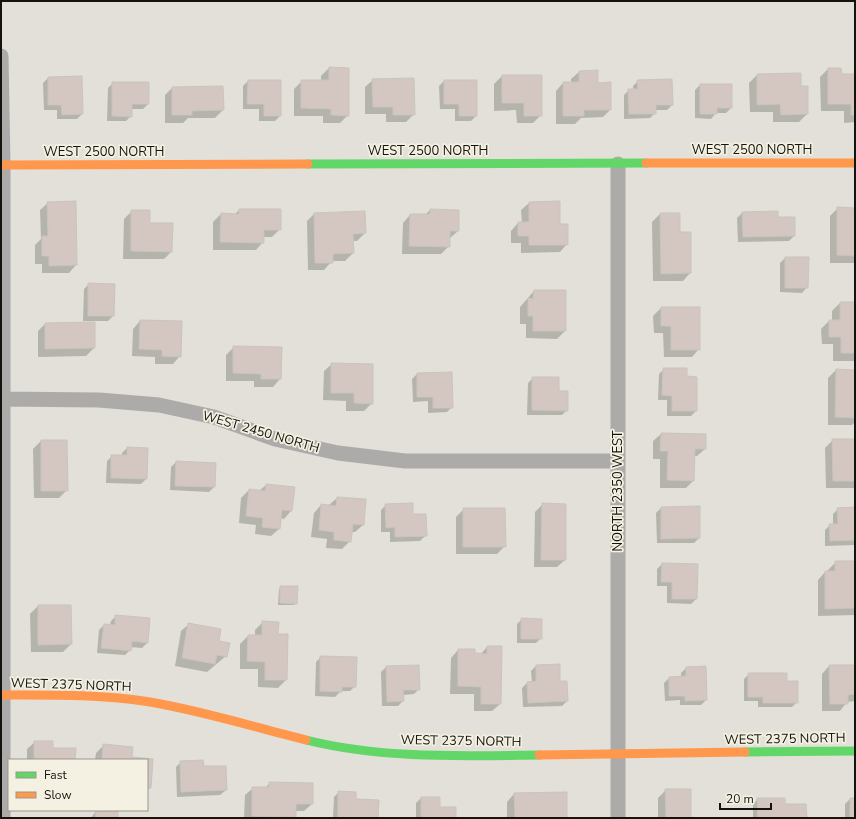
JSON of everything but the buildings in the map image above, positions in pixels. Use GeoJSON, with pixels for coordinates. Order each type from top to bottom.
{"type":"FeatureCollection","features":[{"type":"Feature","properties":{"kind":"street"},"geometry":{"type":"LineString","coordinates":[[1,56],[2,818]]}},
{"type":"Feature","properties":{"kind":"street","name":"WEST 2500 NORTH"},"geometry":{"type":"LineString","coordinates":[[2,165],[855,163]]}},
{"type":"Feature","properties":{"kind":"street","name":"NORTH 2350 WEST"},"geometry":{"type":"LineString","coordinates":[[618,164],[618,818]]}},
{"type":"Feature","properties":{"kind":"street","name":"WEST 2450 NORTH"},"geometry":{"type":"LineString","coordinates":[[2,400],[100,400],[159,406],[214,417],[275,439],[338,453],[405,461],[618,461]]}},
{"type":"Feature","properties":{"kind":"street","name":"WEST 2375 NORTH"},"geometry":{"type":"LineString","coordinates":[[2,695],[66,695],[125,699],[194,712],[310,741],[429,756],[855,751]]}},
{"type":"Feature","properties":{"kind":"traffic: fast"},"geometry":{"type":"LineString","coordinates":[[308,164],[646,163]]}},
{"type":"Feature","properties":{"kind":"traffic: fast"},"geometry":{"type":"LineString","coordinates":[[306,740],[364,750],[422,755],[539,755]]}},
{"type":"Feature","properties":{"kind":"traffic: fast"},"geometry":{"type":"LineString","coordinates":[[745,752],[855,751]]}},
{"type":"Feature","properties":{"kind":"traffic: slow"},"geometry":{"type":"LineString","coordinates":[[646,163],[855,163]]}},
{"type":"Feature","properties":{"kind":"traffic: slow"},"geometry":{"type":"LineString","coordinates":[[1,165],[308,164]]}},
{"type":"Feature","properties":{"kind":"traffic: slow"},"geometry":{"type":"LineString","coordinates":[[1,695],[94,696],[131,699],[209,715],[306,740]]}},
{"type":"Feature","properties":{"kind":"traffic: slow"},"geometry":{"type":"LineString","coordinates":[[539,755],[745,752]]}}]}
